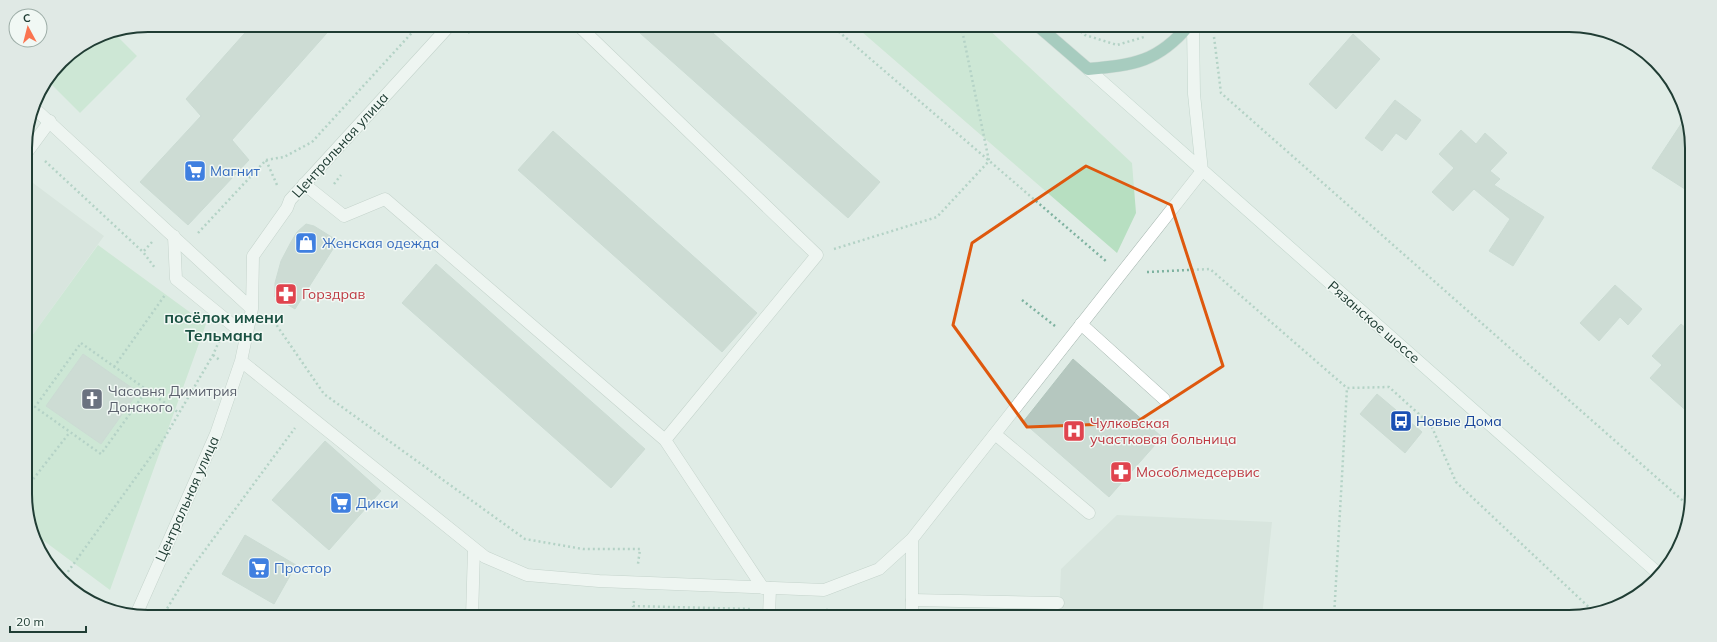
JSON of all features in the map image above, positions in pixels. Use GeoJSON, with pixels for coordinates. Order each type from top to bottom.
{"type":"FeatureCollection","features":[{"type":"Feature","properties":{"kind":"main road"},"geometry":{"type":"LineString","coordinates":[[1045,32],[1088,69],[1119,66],[1144,60],[1163,51],[1183,32]]}},
{"type":"Feature","properties":{"kind":"street","name":"Центральная улица"},"geometry":{"type":"LineString","coordinates":[[138,609],[216,434],[241,361],[252,309],[253,256],[287,208],[290,200],[444,32]]}},
{"type":"Feature","properties":{"kind":"street"},"geometry":{"type":"LineString","coordinates":[[585,32],[817,255],[665,440]]}},
{"type":"Feature","properties":{"kind":"street"},"geometry":{"type":"LineString","coordinates":[[241,361],[485,558],[527,575],[636,583],[824,590],[879,569],[912,539],[1202,171],[1194,94],[1193,32]]}},
{"type":"Feature","properties":{"kind":"street","name":"Рязанское шоссе"},"geometry":{"type":"LineString","coordinates":[[1088,69],[1656,571]]}},
{"type":"Feature","properties":{"kind":"street"},"geometry":{"type":"LineString","coordinates":[[38,111],[164,226],[252,309]]}},
{"type":"Feature","properties":{"kind":"street"},"geometry":{"type":"LineString","coordinates":[[32,146],[50,121]]}},
{"type":"Feature","properties":{"kind":"street"},"geometry":{"type":"LineString","coordinates":[[304,184],[344,216],[385,199],[665,440],[766,588],[768,610]]}},
{"type":"Feature","properties":{"kind":"street"},"geometry":{"type":"LineString","coordinates":[[174,236],[176,280],[246,336]]}},
{"type":"Feature","properties":{"kind":"street"},"geometry":{"type":"LineString","coordinates":[[1081,324],[1164,398]]}},
{"type":"Feature","properties":{"kind":"street"},"geometry":{"type":"LineString","coordinates":[[995,434],[1089,513]]}},
{"type":"Feature","properties":{"kind":"street"},"geometry":{"type":"LineString","coordinates":[[912,539],[912,610]]}},
{"type":"Feature","properties":{"kind":"street"},"geometry":{"type":"LineString","coordinates":[[472,610],[474,549]]}},
{"type":"Feature","properties":{"kind":"street"},"geometry":{"type":"LineString","coordinates":[[912,600],[1058,603]]}},
{"type":"Feature","properties":{"kind":"path"},"geometry":{"type":"LineString","coordinates":[[194,237],[266,160],[284,157],[312,142],[413,32]]}},
{"type":"Feature","properties":{"kind":"path"},"geometry":{"type":"LineString","coordinates":[[839,32],[1121,274],[1210,269],[1347,388],[1389,387],[1431,425],[1456,482],[1590,608]]}},
{"type":"Feature","properties":{"kind":"path"},"geometry":{"type":"LineString","coordinates":[[962,32],[988,161]]}},
{"type":"Feature","properties":{"kind":"path"},"geometry":{"type":"LineString","coordinates":[[1081,32],[1085,35],[1117,45],[1148,35],[1151,32]]}},
{"type":"Feature","properties":{"kind":"path"},"geometry":{"type":"LineString","coordinates":[[1214,33],[1221,93],[1684,503]]}},
{"type":"Feature","properties":{"kind":"path"},"geometry":{"type":"LineString","coordinates":[[32,155],[143,252],[157,270]]}},
{"type":"Feature","properties":{"kind":"path"},"geometry":{"type":"LineString","coordinates":[[266,160],[287,208]]}},
{"type":"Feature","properties":{"kind":"path"},"geometry":{"type":"LineString","coordinates":[[817,255],[937,217],[988,161]]}},
{"type":"Feature","properties":{"kind":"path"},"geometry":{"type":"LineString","coordinates":[[143,252],[164,226]]}},
{"type":"Feature","properties":{"kind":"path"},"geometry":{"type":"LineString","coordinates":[[114,367],[166,294]]}},
{"type":"Feature","properties":{"kind":"path"},"geometry":{"type":"LineString","coordinates":[[1022,300],[1070,338]]}},
{"type":"Feature","properties":{"kind":"path"},"geometry":{"type":"LineString","coordinates":[[271,316],[324,394],[525,539],[583,549],[640,549],[633,606]]}},
{"type":"Feature","properties":{"kind":"path"},"geometry":{"type":"LineString","coordinates":[[147,390],[101,454],[35,407],[81,343],[114,367],[147,390],[179,413]]}},
{"type":"Feature","properties":{"kind":"path"},"geometry":{"type":"LineString","coordinates":[[65,575],[165,437],[213,355]]}},
{"type":"Feature","properties":{"kind":"path"},"geometry":{"type":"LineString","coordinates":[[1334,610],[1347,388]]}},
{"type":"Feature","properties":{"kind":"path"},"geometry":{"type":"LineString","coordinates":[[166,610],[191,569],[298,424]]}},
{"type":"Feature","properties":{"kind":"path"},"geometry":{"type":"LineString","coordinates":[[32,481],[70,432]]}},
{"type":"Feature","properties":{"kind":"highlighted area"},"geometry":{"type":"Polygon","coordinates":[[[1086,166],[1171,205],[1223,366],[1135,423],[1027,427],[953,325],[972,243],[1086,166]]]}},
{"type":"Feature","properties":{"kind":"shaded area"},"geometry":{"type":"Polygon","coordinates":[[[32,182],[104,236],[32,336],[32,182]]]}},
{"type":"Feature","properties":{"kind":"shaded area"},"geometry":{"type":"Polygon","coordinates":[[[1117,515],[1272,522],[1263,610],[1059,610],[1061,569],[1117,515]]]}},
{"type":"Feature","properties":{"kind":"green space"},"geometry":{"type":"Polygon","coordinates":[[[862,32],[992,32],[1132,163],[1136,213],[1117,253],[862,32]]]}},
{"type":"Feature","properties":{"kind":"green space"},"geometry":{"type":"Polygon","coordinates":[[[117,36],[137,56],[80,113],[51,84],[61,71],[83,51],[103,41],[117,36]]]}},
{"type":"Feature","properties":{"kind":"green space"},"geometry":{"type":"Polygon","coordinates":[[[98,245],[206,324],[110,590],[41,539],[38,532],[34,517],[32,494],[32,336],[98,245]]]}},
{"type":"Feature","properties":{"kind":"building"},"geometry":{"type":"Polygon","coordinates":[[[246,32],[328,32],[232,140],[249,160],[188,225],[140,182],[201,116],[186,99],[246,32]]]}},
{"type":"Feature","properties":{"kind":"building"},"geometry":{"type":"Polygon","coordinates":[[[639,32],[712,32],[880,182],[848,218],[639,32]]]}},
{"type":"Feature","properties":{"kind":"building"},"geometry":{"type":"Polygon","coordinates":[[[1353,34],[1380,59],[1336,109],[1309,84],[1353,34]]]}},
{"type":"Feature","properties":{"kind":"building"},"geometry":{"type":"Polygon","coordinates":[[[1395,100],[1421,120],[1406,140],[1396,133],[1382,151],[1365,138],[1395,100]]]}},
{"type":"Feature","properties":{"kind":"building"},"geometry":{"type":"Polygon","coordinates":[[[1682,123],[1685,148],[1685,189],[1652,168],[1682,123]]]}},
{"type":"Feature","properties":{"kind":"building"},"geometry":{"type":"Polygon","coordinates":[[[1461,130],[1476,144],[1485,133],[1507,153],[1490,171],[1500,179],[1494,185],[1544,217],[1513,266],[1489,251],[1510,219],[1474,189],[1453,211],[1432,192],[1454,168],[1439,154],[1461,130]]]}},
{"type":"Feature","properties":{"kind":"building"},"geometry":{"type":"Polygon","coordinates":[[[553,131],[757,313],[722,352],[518,170],[553,131]]]}},
{"type":"Feature","properties":{"kind":"building"},"geometry":{"type":"Polygon","coordinates":[[[306,224],[314,226],[338,241],[295,309],[275,297],[275,283],[281,261],[297,232],[306,224]]]}},
{"type":"Feature","properties":{"kind":"building"},"geometry":{"type":"Polygon","coordinates":[[[436,264],[645,449],[611,488],[402,303],[436,264]]]}},
{"type":"Feature","properties":{"kind":"building"},"geometry":{"type":"Polygon","coordinates":[[[1615,285],[1642,309],[1628,325],[1620,317],[1599,341],[1580,323],[1615,285]]]}},
{"type":"Feature","properties":{"kind":"building"},"geometry":{"type":"Polygon","coordinates":[[[1681,324],[1685,327],[1685,410],[1650,378],[1662,365],[1652,356],[1681,324]]]}},
{"type":"Feature","properties":{"kind":"building","name":"Часовня Димитрия Донского"},"geometry":{"type":"Polygon","coordinates":[[[83,354],[138,392],[101,444],[46,406],[83,354]]]}},
{"type":"Feature","properties":{"kind":"building"},"geometry":{"type":"Polygon","coordinates":[[[1073,359],[1162,437],[1109,497],[1023,422],[1073,359]]]}},
{"type":"Feature","properties":{"kind":"building"},"geometry":{"type":"Polygon","coordinates":[[[1377,394],[1422,432],[1405,453],[1360,414],[1377,394]]]}},
{"type":"Feature","properties":{"kind":"building"},"geometry":{"type":"Polygon","coordinates":[[[325,441],[381,491],[329,550],[272,500],[325,441]]]}},
{"type":"Feature","properties":{"kind":"building"},"geometry":{"type":"Polygon","coordinates":[[[245,535],[296,565],[274,604],[222,574],[245,535]]]}},
{"type":"Feature","properties":{"kind":"place","name":"Магнит"},"geometry":{"type":"Point","coordinates":[195,171]}},
{"type":"Feature","properties":{"kind":"place","name":"Женская одежда"},"geometry":{"type":"Point","coordinates":[306,243]}},
{"type":"Feature","properties":{"kind":"place","name":"Горздрав"},"geometry":{"type":"Point","coordinates":[286,294]}},
{"type":"Feature","properties":{"kind":"place","name":"Часовня Димитрия Донского"},"geometry":{"type":"Point","coordinates":[92,399]}},
{"type":"Feature","properties":{"kind":"place","name":"Новые Дома"},"geometry":{"type":"Point","coordinates":[1401,421]}},
{"type":"Feature","properties":{"kind":"place","name":"Чулковская участковая больница"},"geometry":{"type":"Point","coordinates":[1074,431]}},
{"type":"Feature","properties":{"kind":"place","name":"Мособлмедсервис"},"geometry":{"type":"Point","coordinates":[1121,472]}},
{"type":"Feature","properties":{"kind":"place","name":"Дикси"},"geometry":{"type":"Point","coordinates":[341,503]}},
{"type":"Feature","properties":{"kind":"place","name":"Простор"},"geometry":{"type":"Point","coordinates":[259,568]}},
{"type":"Feature","properties":{"kind":"district","name":"посёлок имени Тельмана"},"geometry":{"type":"Point","coordinates":[224,326]}}]}
